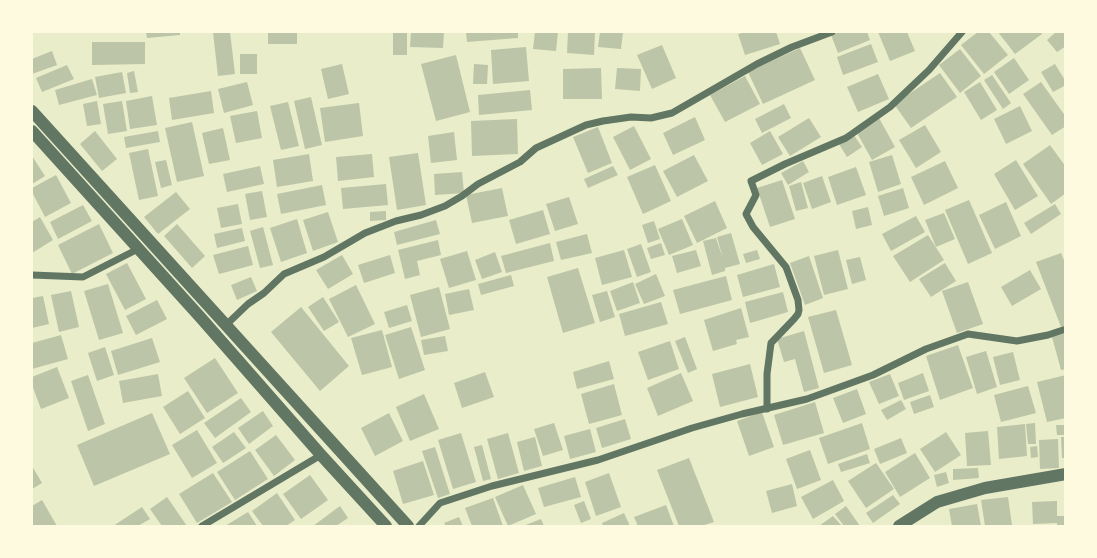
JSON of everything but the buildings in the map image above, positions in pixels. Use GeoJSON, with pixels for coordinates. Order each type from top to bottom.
{"type":"FeatureCollection","features":[{"type":"Feature","properties":{"kind":"street"},"geometry":{"type":"LineString","coordinates":[[226,325],[284,274],[324,257],[365,233],[445,206],[478,184],[520,162],[536,148],[586,125],[672,113],[757,64],[832,32]]}},
{"type":"Feature","properties":{"kind":"street"},"geometry":{"type":"LineString","coordinates":[[767,409],[767,374],[771,343],[799,310],[786,267],[753,227],[746,214],[756,195],[751,181],[846,138],[890,107],[929,70],[962,32]]}},
{"type":"Feature","properties":{"kind":"street"},"geometry":{"type":"LineString","coordinates":[[32,111],[408,527]]}},
{"type":"Feature","properties":{"kind":"street"},"geometry":{"type":"LineString","coordinates":[[32,131],[386,527]]}},
{"type":"Feature","properties":{"kind":"street"},"geometry":{"type":"LineString","coordinates":[[32,275],[83,277],[138,249]]}},
{"type":"Feature","properties":{"kind":"street"},"geometry":{"type":"LineString","coordinates":[[419,527],[440,502],[492,486],[598,460],[692,428],[807,400],[968,334],[1017,341],[1066,329]]}},
{"type":"Feature","properties":{"kind":"street"},"geometry":{"type":"LineString","coordinates":[[202,527],[321,455]]}},
{"type":"Feature","properties":{"kind":"street"},"geometry":{"type":"LineString","coordinates":[[899,527],[937,502],[985,488],[1066,474]]}}]}
